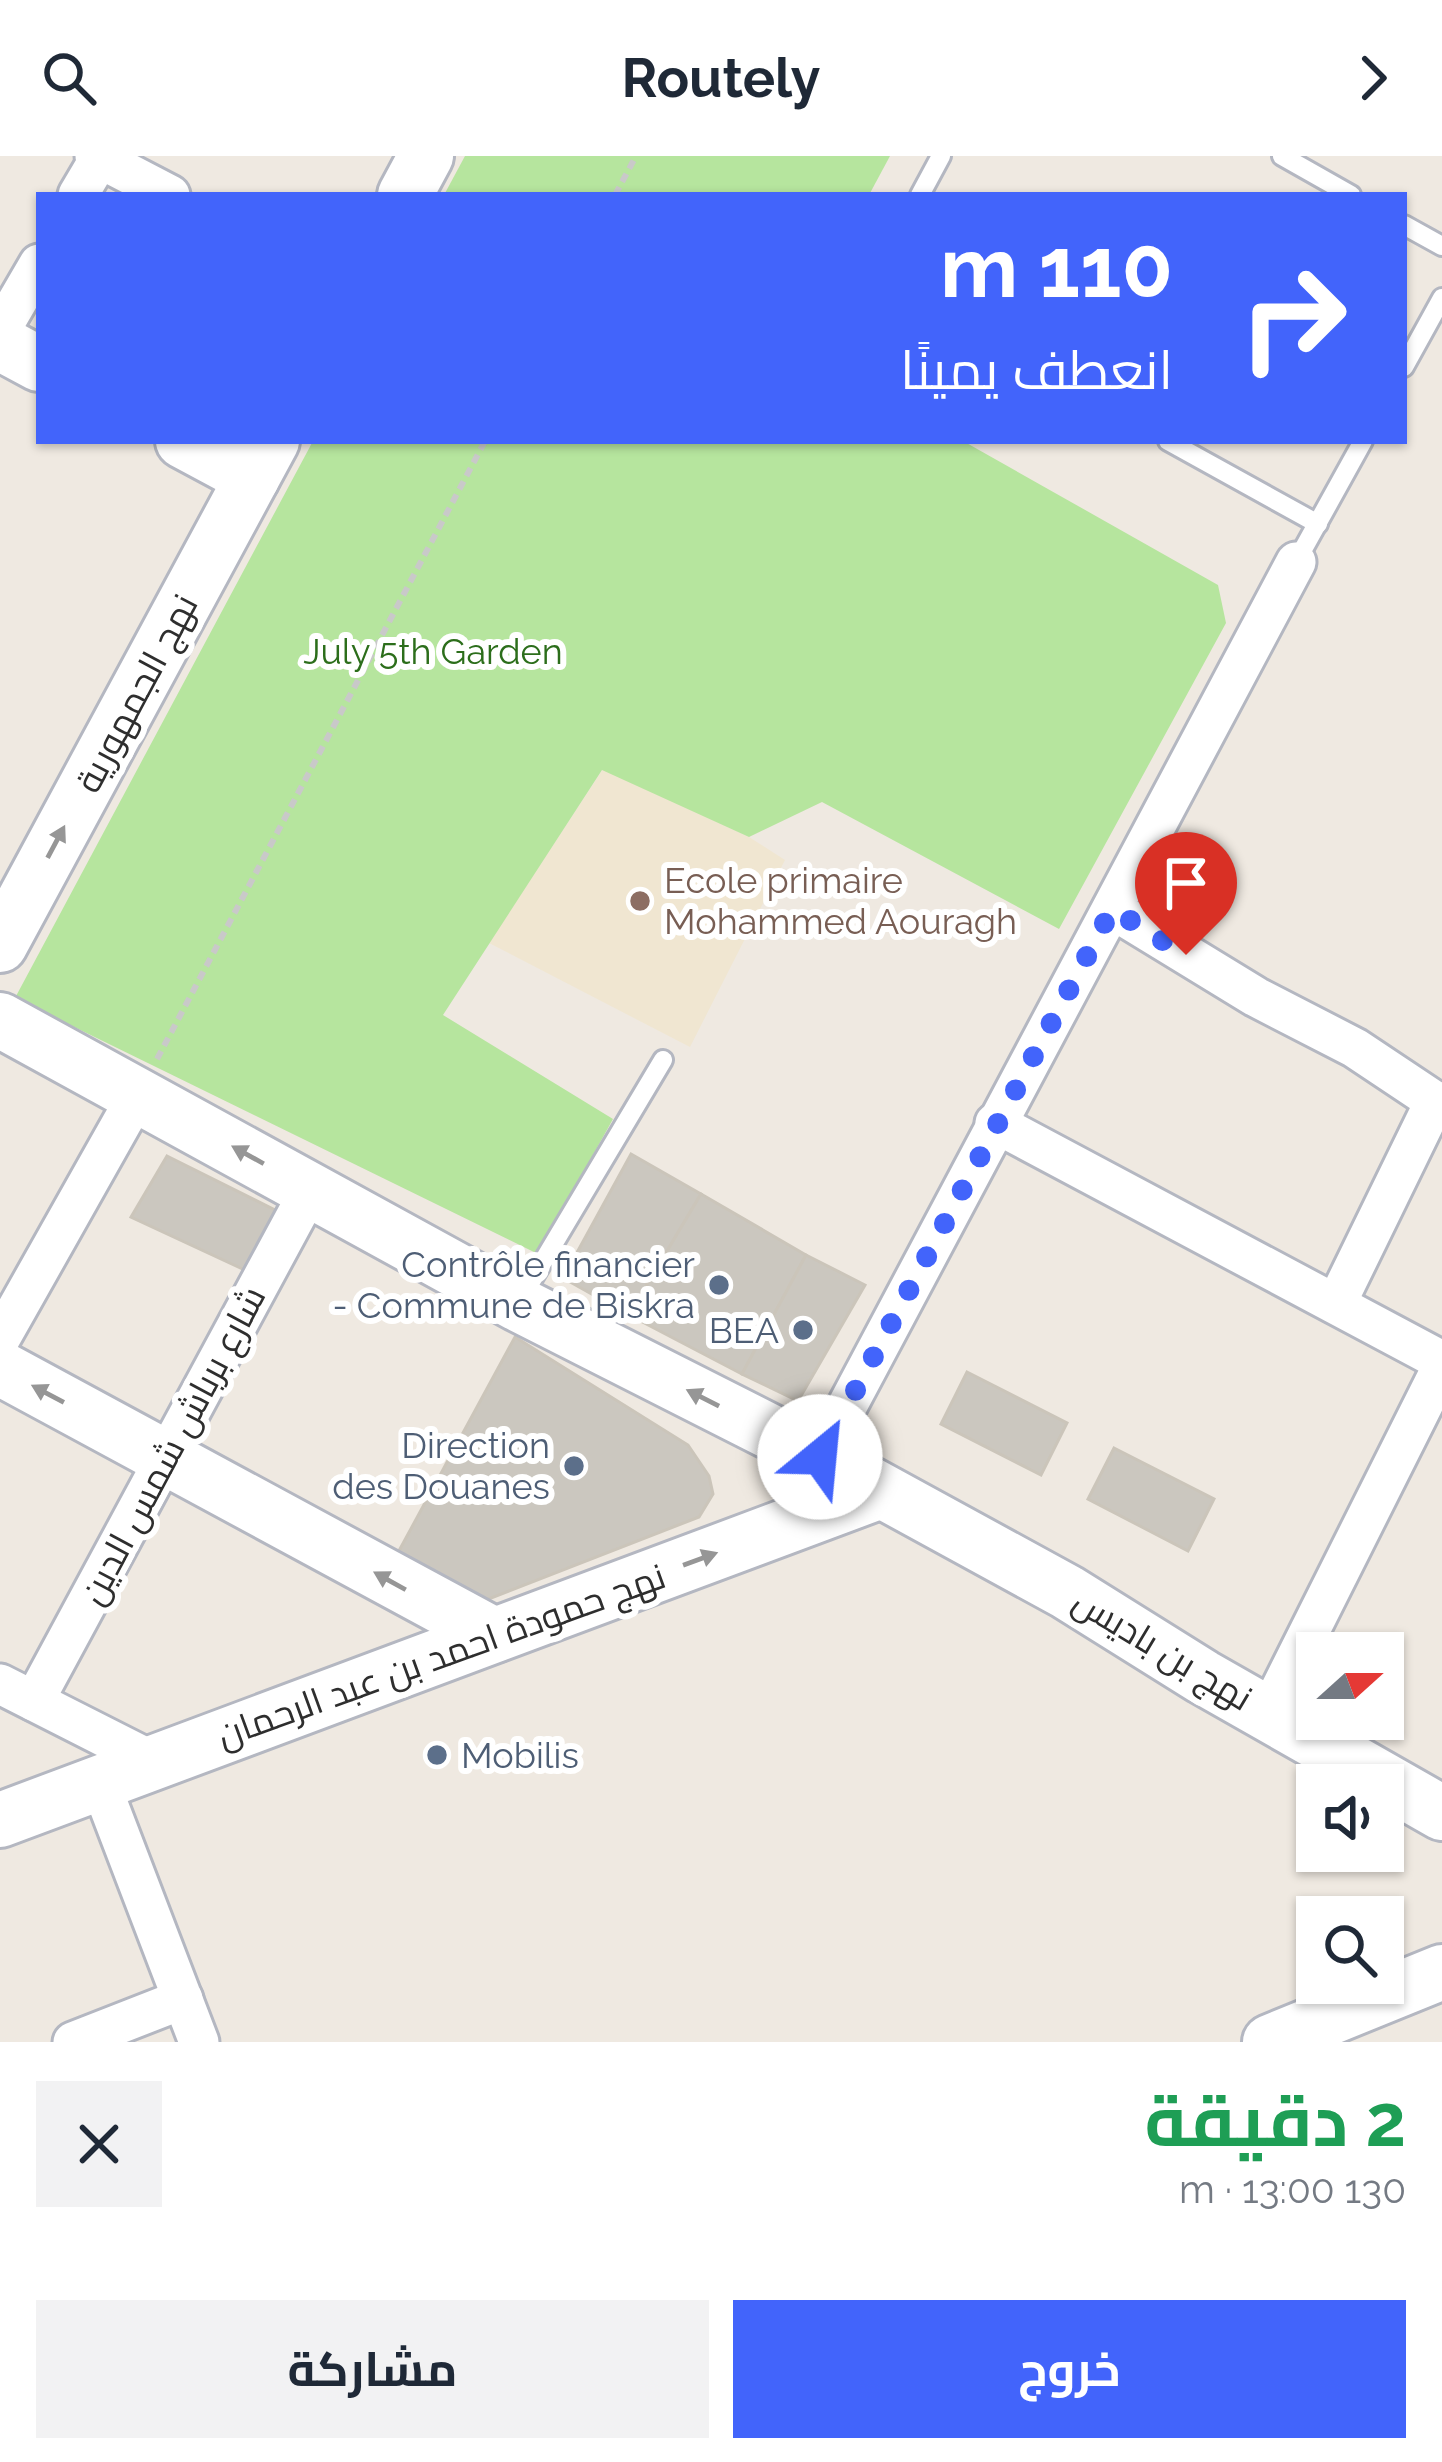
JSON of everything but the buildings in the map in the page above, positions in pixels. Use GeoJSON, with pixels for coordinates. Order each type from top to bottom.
{"type":"FeatureCollection","features":[{"type":"Feature","properties":{"kind":"main road"},"geometry":{"type":"LineString","coordinates":[[407,192],[426,156]]}},
{"type":"Feature","properties":{"kind":"main road"},"geometry":{"type":"LineString","coordinates":[[0,343],[36,362]]}},
{"type":"Feature","properties":{"kind":"main road"},"geometry":{"type":"LineString","coordinates":[[195,444],[262,460]]}},
{"type":"Feature","properties":{"kind":"main road","name":"نهج الجمهورية"},"geometry":{"type":"LineString","coordinates":[[0,945],[262,460]]}},
{"type":"Feature","properties":{"kind":"main road","name":"نهج بن باديس"},"geometry":{"type":"LineString","coordinates":[[0,1020],[518,1304],[799,1446],[1067,1592],[1442,1813]]}},
{"type":"Feature","properties":{"kind":"main road"},"geometry":{"type":"LineString","coordinates":[[0,1368],[494,1635]]}},
{"type":"Feature","properties":{"kind":"main road"},"geometry":{"type":"LineString","coordinates":[[769,1533],[799,1446]]}},
{"type":"Feature","properties":{"kind":"main road","name":"نهج حمودة احمد بن عبد الرحمان"},"geometry":{"type":"LineString","coordinates":[[0,1820],[881,1491]]}},
{"type":"Feature","properties":{"kind":"main road"},"geometry":{"type":"LineString","coordinates":[[1288,2039],[1442,1972]]}},
{"type":"Feature","properties":{"kind":"street"},"geometry":{"type":"LineString","coordinates":[[80,192],[98,157],[164,192]]}},
{"type":"Feature","properties":{"kind":"street"},"geometry":{"type":"LineString","coordinates":[[0,331],[36,268]]}},
{"type":"Feature","properties":{"kind":"street"},"geometry":{"type":"LineString","coordinates":[[799,1446],[995,1123],[1296,562]]}},
{"type":"Feature","properties":{"kind":"street"},"geometry":{"type":"LineString","coordinates":[[1112,909],[1256,998],[1355,1048],[1438,1104],[1336,1304]]}},
{"type":"Feature","properties":{"kind":"street"},"geometry":{"type":"LineString","coordinates":[[0,1339],[138,1094]]}},
{"type":"Feature","properties":{"kind":"street"},"geometry":{"type":"LineString","coordinates":[[995,1123],[1442,1364],[1269,1712]]}},
{"type":"Feature","properties":{"kind":"street","name":"شارع برباش شمس الدين"},"geometry":{"type":"LineString","coordinates":[[17,1692],[165,1457],[310,1190]]}},
{"type":"Feature","properties":{"kind":"street"},"geometry":{"type":"LineString","coordinates":[[17,1692],[154,1762]]}},
{"type":"Feature","properties":{"kind":"street"},"geometry":{"type":"LineString","coordinates":[[100,1783],[199,2042]]}},
{"type":"Feature","properties":{"kind":"street"},"geometry":{"type":"LineString","coordinates":[[73,2042],[183,1999]]}},
{"type":"Feature","properties":{"kind":"lane"},"geometry":{"type":"LineString","coordinates":[[922,192],[941,156]]}},
{"type":"Feature","properties":{"kind":"lane"},"geometry":{"type":"LineString","coordinates":[[1282,156],[1346,192]]}},
{"type":"Feature","properties":{"kind":"lane"},"geometry":{"type":"LineString","coordinates":[[1407,227],[1442,246]]}},
{"type":"Feature","properties":{"kind":"lane"},"geometry":{"type":"LineString","coordinates":[[1407,362],[1442,298]]}},
{"type":"Feature","properties":{"kind":"lane"},"geometry":{"type":"LineString","coordinates":[[1173,444],[1318,524]]}},
{"type":"Feature","properties":{"kind":"lane"},"geometry":{"type":"LineString","coordinates":[[1296,562],[1361,444]]}},
{"type":"Feature","properties":{"kind":"lane"},"geometry":{"type":"LineString","coordinates":[[518,1304],[663,1060]]}},
{"type":"Feature","properties":{"kind":"path"},"geometry":{"type":"LineString","coordinates":[[617,192],[636,156]]}},
{"type":"Feature","properties":{"kind":"path"},"geometry":{"type":"LineString","coordinates":[[138,1094],[483,444]]}},
{"type":"Feature","properties":{"kind":"shaded area","name":"Ecole primaire Mohammed Aouragh"},"geometry":{"type":"Polygon","coordinates":[[[603,769],[749,837],[785,860],[690,1047],[489,943],[603,769]]]}},
{"type":"Feature","properties":{"kind":"green space"},"geometry":{"type":"Polygon","coordinates":[[[465,156],[890,156],[871,192],[446,192],[465,156]]]}},
{"type":"Feature","properties":{"kind":"green space","name":"July 5th Garden"},"geometry":{"type":"Polygon","coordinates":[[[311,444],[968,444],[1218,585],[1226,623],[1059,929],[822,802],[749,837],[602,770],[443,1015],[613,1119],[538,1254],[15,998],[311,444]]]}},
{"type":"Feature","properties":{"kind":"place","name":"Ecole primaire Mohammed Aouragh"},"geometry":{"type":"Point","coordinates":[640,901]}},
{"type":"Feature","properties":{"kind":"place","name":"Contrôle financier - Commune de Biskra"},"geometry":{"type":"Point","coordinates":[719,1285]}},
{"type":"Feature","properties":{"kind":"place","name":"BEA"},"geometry":{"type":"Point","coordinates":[803,1330]}},
{"type":"Feature","properties":{"kind":"place","name":"Direction des Douanes"},"geometry":{"type":"Point","coordinates":[574,1466]}},
{"type":"Feature","properties":{"kind":"place","name":"Mobilis"},"geometry":{"type":"Point","coordinates":[437,1755]}},
{"type":"Feature","properties":{"kind":"route"},"geometry":{"type":"LineString","coordinates":[[820,1457],[1112,909],[1186,955]]}}]}
